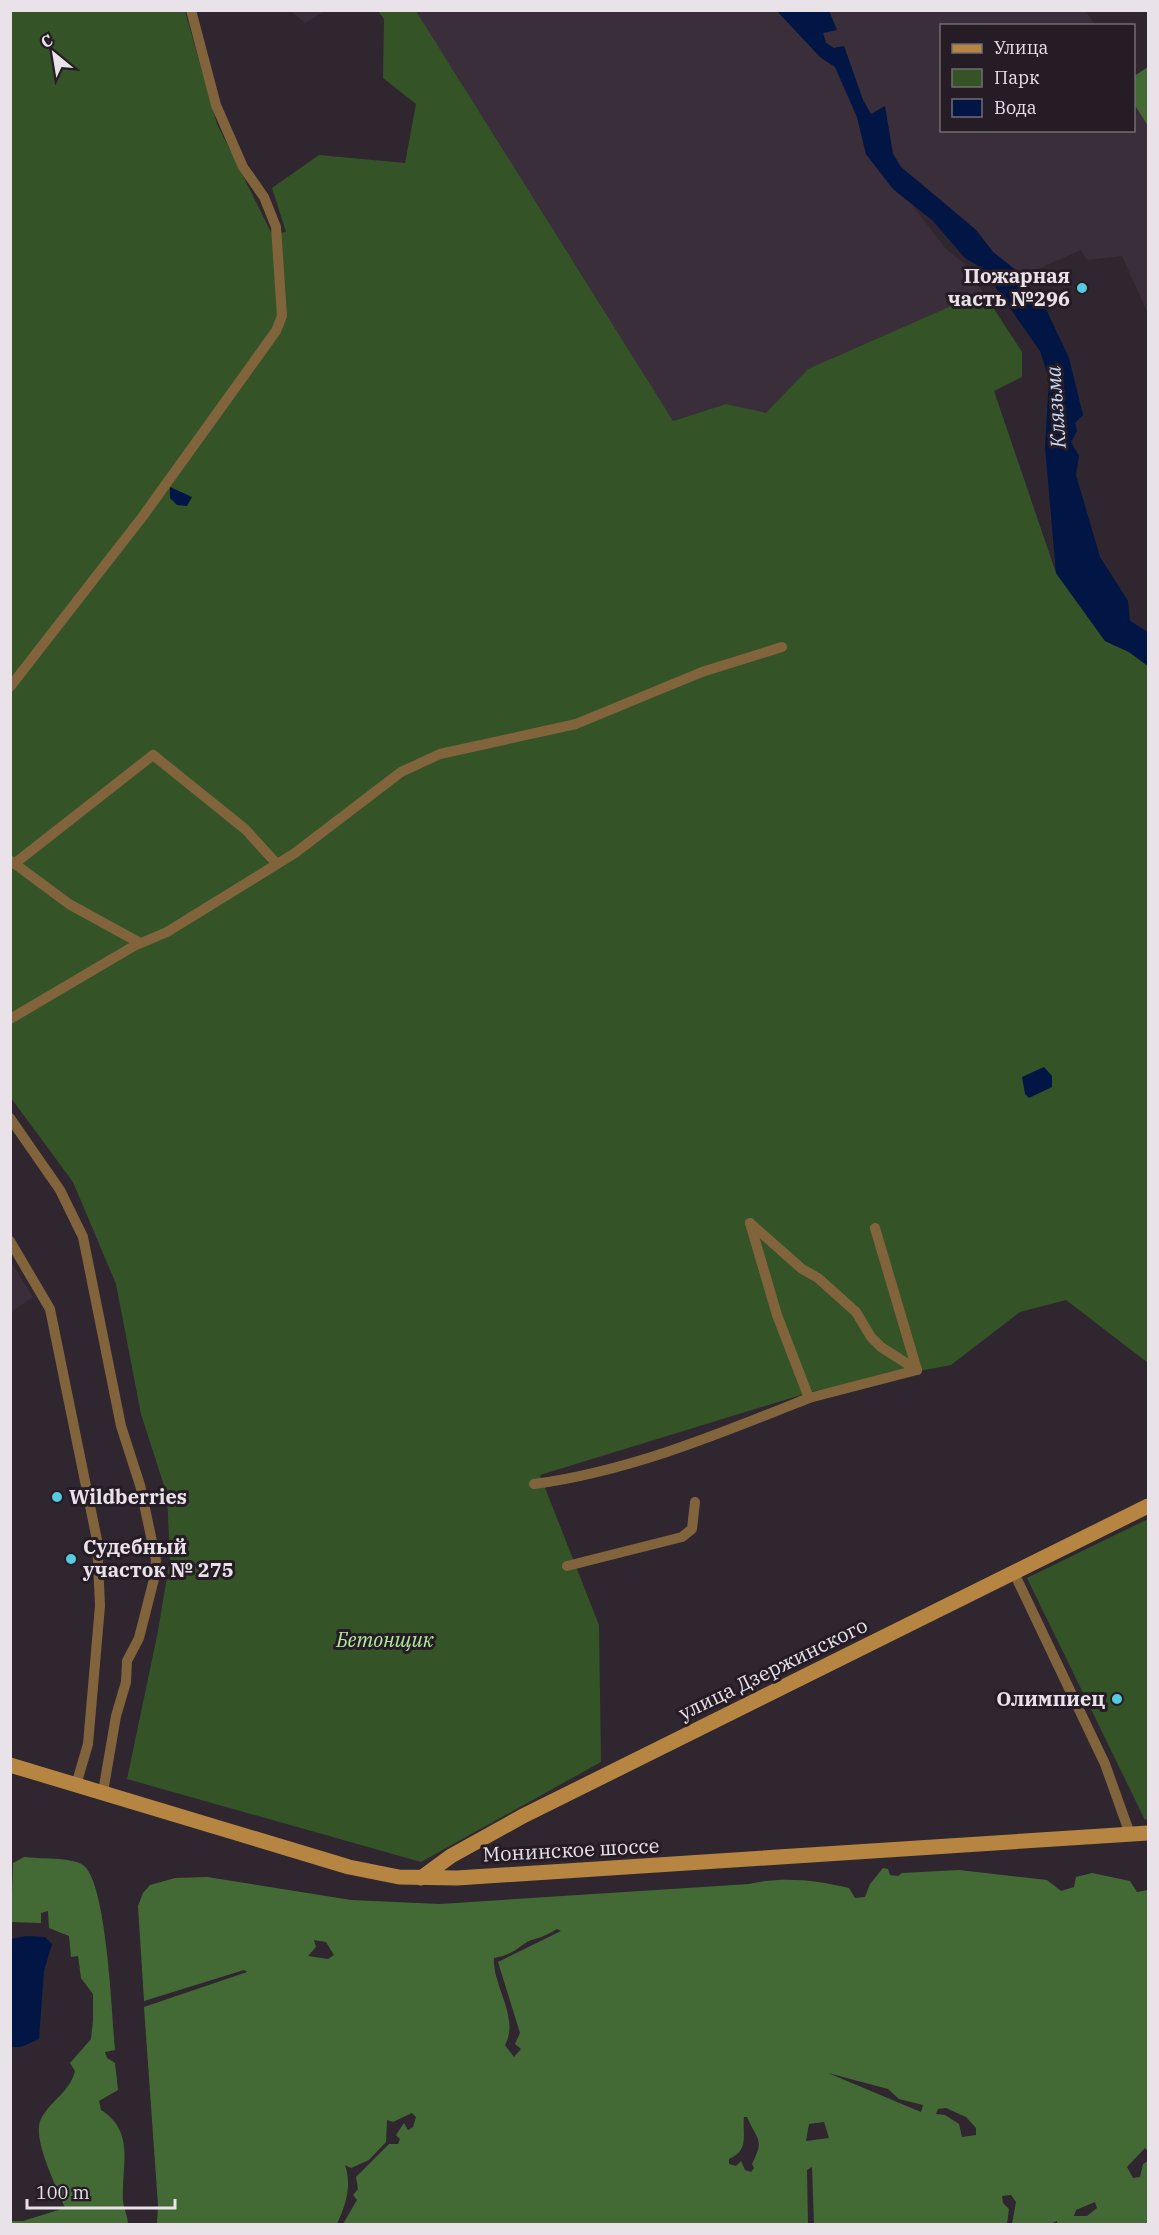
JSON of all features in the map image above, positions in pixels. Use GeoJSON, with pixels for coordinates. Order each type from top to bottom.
{"type":"FeatureCollection","features":[{"type":"Feature","properties":{"kind":"main road","name":"улица Дзержинского"},"geometry":{"type":"LineString","coordinates":[[421,1878],[465,1848],[523,1816],[1149,1506]]}},
{"type":"Feature","properties":{"kind":"main road","name":"Монинское шоссе"},"geometry":{"type":"LineString","coordinates":[[10,1765],[349,1867],[376,1874],[421,1878],[457,1878],[1149,1833]]}},
{"type":"Feature","properties":{"kind":"main road"},"geometry":{"type":"LineString","coordinates":[[457,1878],[451,1869],[452,1862],[465,1848]]}},
{"type":"Feature","properties":{"kind":"street"},"geometry":{"type":"LineString","coordinates":[[10,687],[143,516],[276,331],[282,316],[276,227],[264,197],[243,167],[216,105],[191,10]]}},
{"type":"Feature","properties":{"kind":"street"},"geometry":{"type":"LineString","coordinates":[[10,1019],[140,943],[167,932],[277,864],[401,772],[421,761],[440,754],[576,724],[693,676],[782,647]]}},
{"type":"Feature","properties":{"kind":"street"},"geometry":{"type":"LineString","coordinates":[[140,943],[69,904],[12,862],[153,755],[245,830],[277,864]]}},
{"type":"Feature","properties":{"kind":"street"},"geometry":{"type":"LineString","coordinates":[[10,1118],[60,1190],[83,1237],[121,1426],[140,1485],[156,1560],[154,1579],[139,1638],[127,1661],[126,1682],[116,1716],[104,1792]]}},
{"type":"Feature","properties":{"kind":"street"},"geometry":{"type":"LineString","coordinates":[[809,1398],[777,1315],[750,1223],[856,1312],[871,1337],[881,1347],[917,1370]]}},
{"type":"Feature","properties":{"kind":"street"},"geometry":{"type":"LineString","coordinates":[[875,1228],[917,1370]]}},
{"type":"Feature","properties":{"kind":"street"},"geometry":{"type":"LineString","coordinates":[[10,1241],[50,1309],[97,1540],[100,1606],[91,1714],[88,1744],[75,1785]]}},
{"type":"Feature","properties":{"kind":"street"},"geometry":{"type":"LineString","coordinates":[[534,1484],[584,1477],[694,1444],[809,1398],[917,1370]]}},
{"type":"Feature","properties":{"kind":"street"},"geometry":{"type":"LineString","coordinates":[[567,1566],[682,1537],[692,1528],[694,1502]]}},
{"type":"Feature","properties":{"kind":"street"},"geometry":{"type":"LineString","coordinates":[[1014,1573],[1105,1764],[1130,1834]]}},
{"type":"Feature","properties":{"kind":"shaded area"},"geometry":{"type":"Polygon","coordinates":[[[291,11],[325,11],[305,23],[291,11]]]}},
{"type":"Feature","properties":{"kind":"shaded area"},"geometry":{"type":"Polygon","coordinates":[[[416,11],[777,11],[820,57],[835,67],[857,117],[866,154],[893,189],[911,204],[947,250],[964,263],[983,292],[808,369],[766,414],[726,404],[672,421],[416,11]]]}},
{"type":"Feature","properties":{"kind":"shaded area"},"geometry":{"type":"Polygon","coordinates":[[[829,11],[1086,11],[1094,24],[940,24],[940,132],[1135,132],[1135,106],[1148,126],[1148,314],[1122,256],[1087,260],[1081,250],[1038,269],[1017,271],[993,252],[976,230],[901,167],[893,154],[885,107],[871,114],[863,100],[844,46],[834,48],[826,43],[823,33],[837,29],[829,11]]]}},
{"type":"Feature","properties":{"kind":"shaded area"},"geometry":{"type":"Polygon","coordinates":[[[11,1262],[33,1297],[10,1312],[11,1262]]]}},
{"type":"Feature","properties":{"kind":"green space","name":"Бетонщик"},"geometry":{"type":"Polygon","coordinates":[[[11,11],[185,11],[217,124],[272,234],[286,232],[272,188],[319,155],[405,163],[416,104],[383,78],[384,19],[378,11],[416,11],[673,421],[726,404],[766,413],[808,369],[983,292],[1022,352],[1022,377],[994,391],[1056,573],[1105,641],[1129,652],[1148,666],[1148,1363],[1066,1300],[1020,1312],[951,1365],[814,1391],[540,1475],[599,1625],[601,1762],[421,1862],[127,1779],[158,1631],[170,1559],[167,1495],[141,1414],[116,1284],[73,1182],[11,1098],[11,11]]]}},
{"type":"Feature","properties":{"kind":"green space"},"geometry":{"type":"Polygon","coordinates":[[[1148,67],[1148,126],[1135,106],[1135,75],[1148,67]]]}},
{"type":"Feature","properties":{"kind":"green space","name":"Олимпиец"},"geometry":{"type":"Polygon","coordinates":[[[1148,1519],[1148,1819],[1145,1820],[1027,1578],[1148,1519]]]}},
{"type":"Feature","properties":{"kind":"green space"},"geometry":{"type":"Polygon","coordinates":[[[24,1857],[78,1862],[91,1876],[98,1896],[107,1951],[115,2050],[105,2052],[107,2058],[115,2063],[118,2090],[99,2101],[101,2110],[112,2119],[123,2139],[123,2201],[128,2224],[11,2224],[11,2221],[23,2221],[65,2208],[42,2150],[39,2128],[45,2113],[69,2085],[75,2071],[70,2063],[91,2039],[93,2020],[93,1994],[81,1978],[78,1956],[71,1957],[69,1936],[49,1928],[48,1911],[41,1913],[41,1923],[11,1922],[13,1863],[24,1857]]]}},
{"type":"Feature","properties":{"kind":"green space"},"geometry":{"type":"Polygon","coordinates":[[[883,1868],[888,1869],[890,1875],[898,1876],[902,1873],[959,1870],[1047,1880],[1061,1891],[1074,1887],[1076,1877],[1092,1873],[1130,1881],[1137,1892],[1148,1890],[1148,2151],[1145,2148],[1127,2167],[1133,2178],[1140,2177],[1143,2164],[1148,2161],[1148,2224],[1057,2224],[1057,2221],[1050,2224],[1012,2224],[1016,2202],[1011,2195],[1002,2196],[1003,2203],[1009,2209],[1007,2224],[814,2224],[812,2167],[807,2170],[808,2224],[343,2224],[357,2200],[353,2195],[358,2189],[356,2177],[389,2144],[398,2144],[400,2139],[396,2135],[404,2123],[408,2130],[413,2127],[416,2117],[412,2113],[393,2122],[387,2120],[386,2142],[369,2160],[351,2168],[345,2165],[348,2180],[347,2195],[337,2224],[157,2224],[158,2205],[144,2007],[247,1972],[244,1970],[144,2001],[138,1906],[143,1893],[150,1885],[175,1878],[207,1877],[351,1900],[440,1904],[749,1884],[775,1880],[812,1881],[849,1888],[855,1898],[865,1897],[870,1884],[883,1868]],[[557,1929],[508,1954],[494,1958],[497,1979],[508,2013],[509,2035],[505,2045],[514,2057],[521,2049],[515,2044],[520,2033],[498,1962],[561,1931],[557,1929]],[[314,1940],[316,1947],[308,1956],[328,1959],[334,1955],[326,1942],[314,1940]],[[828,2073],[921,2112],[923,2105],[899,2099],[888,2089],[828,2073]],[[946,2108],[938,2109],[936,2114],[945,2115],[959,2124],[962,2137],[976,2135],[976,2128],[966,2117],[946,2108]],[[744,2117],[744,2141],[740,2151],[729,2159],[729,2164],[736,2166],[741,2161],[745,2170],[751,2172],[759,2144],[747,2117],[744,2117]],[[824,2122],[809,2124],[806,2141],[829,2138],[824,2122]],[[1095,2202],[1076,2210],[1074,2216],[1087,2216],[1097,2208],[1095,2202]]]}},
{"type":"Feature","properties":{"kind":"water","name":"Клязьма"},"geometry":{"type":"Polygon","coordinates":[[[777,11],[829,11],[837,30],[823,33],[826,43],[834,48],[844,46],[863,100],[871,114],[885,106],[893,154],[901,167],[976,230],[993,252],[1017,271],[1046,309],[1069,358],[1083,415],[1075,423],[1077,431],[1071,442],[1079,456],[1076,475],[1100,557],[1128,601],[1130,621],[1148,632],[1148,666],[1129,652],[1105,641],[1056,573],[1045,447],[1049,379],[1040,351],[982,268],[965,258],[932,220],[893,189],[879,171],[866,154],[857,117],[835,67],[820,57],[777,11]]]}},
{"type":"Feature","properties":{"kind":"water"},"geometry":{"type":"Polygon","coordinates":[[[170,487],[192,497],[187,506],[177,505],[170,498],[170,487]]]}},
{"type":"Feature","properties":{"kind":"water"},"geometry":{"type":"Polygon","coordinates":[[[1044,1067],[1052,1076],[1052,1087],[1029,1098],[1025,1094],[1022,1077],[1044,1067]]]}},
{"type":"Feature","properties":{"kind":"water"},"geometry":{"type":"Polygon","coordinates":[[[26,1936],[45,1937],[52,1944],[44,1971],[39,2039],[21,2047],[11,2047],[11,1939],[26,1936]]]}},
{"type":"Feature","properties":{"kind":"place","name":"Пожарная часть №296"},"geometry":{"type":"Point","coordinates":[1082,288]}},
{"type":"Feature","properties":{"kind":"place","name":"Wildberries"},"geometry":{"type":"Point","coordinates":[57,1497]}},
{"type":"Feature","properties":{"kind":"place","name":"Судебный участок № 275"},"geometry":{"type":"Point","coordinates":[71,1559]}},
{"type":"Feature","properties":{"kind":"place","name":"Олимпиец"},"geometry":{"type":"Point","coordinates":[1117,1699]}}]}
